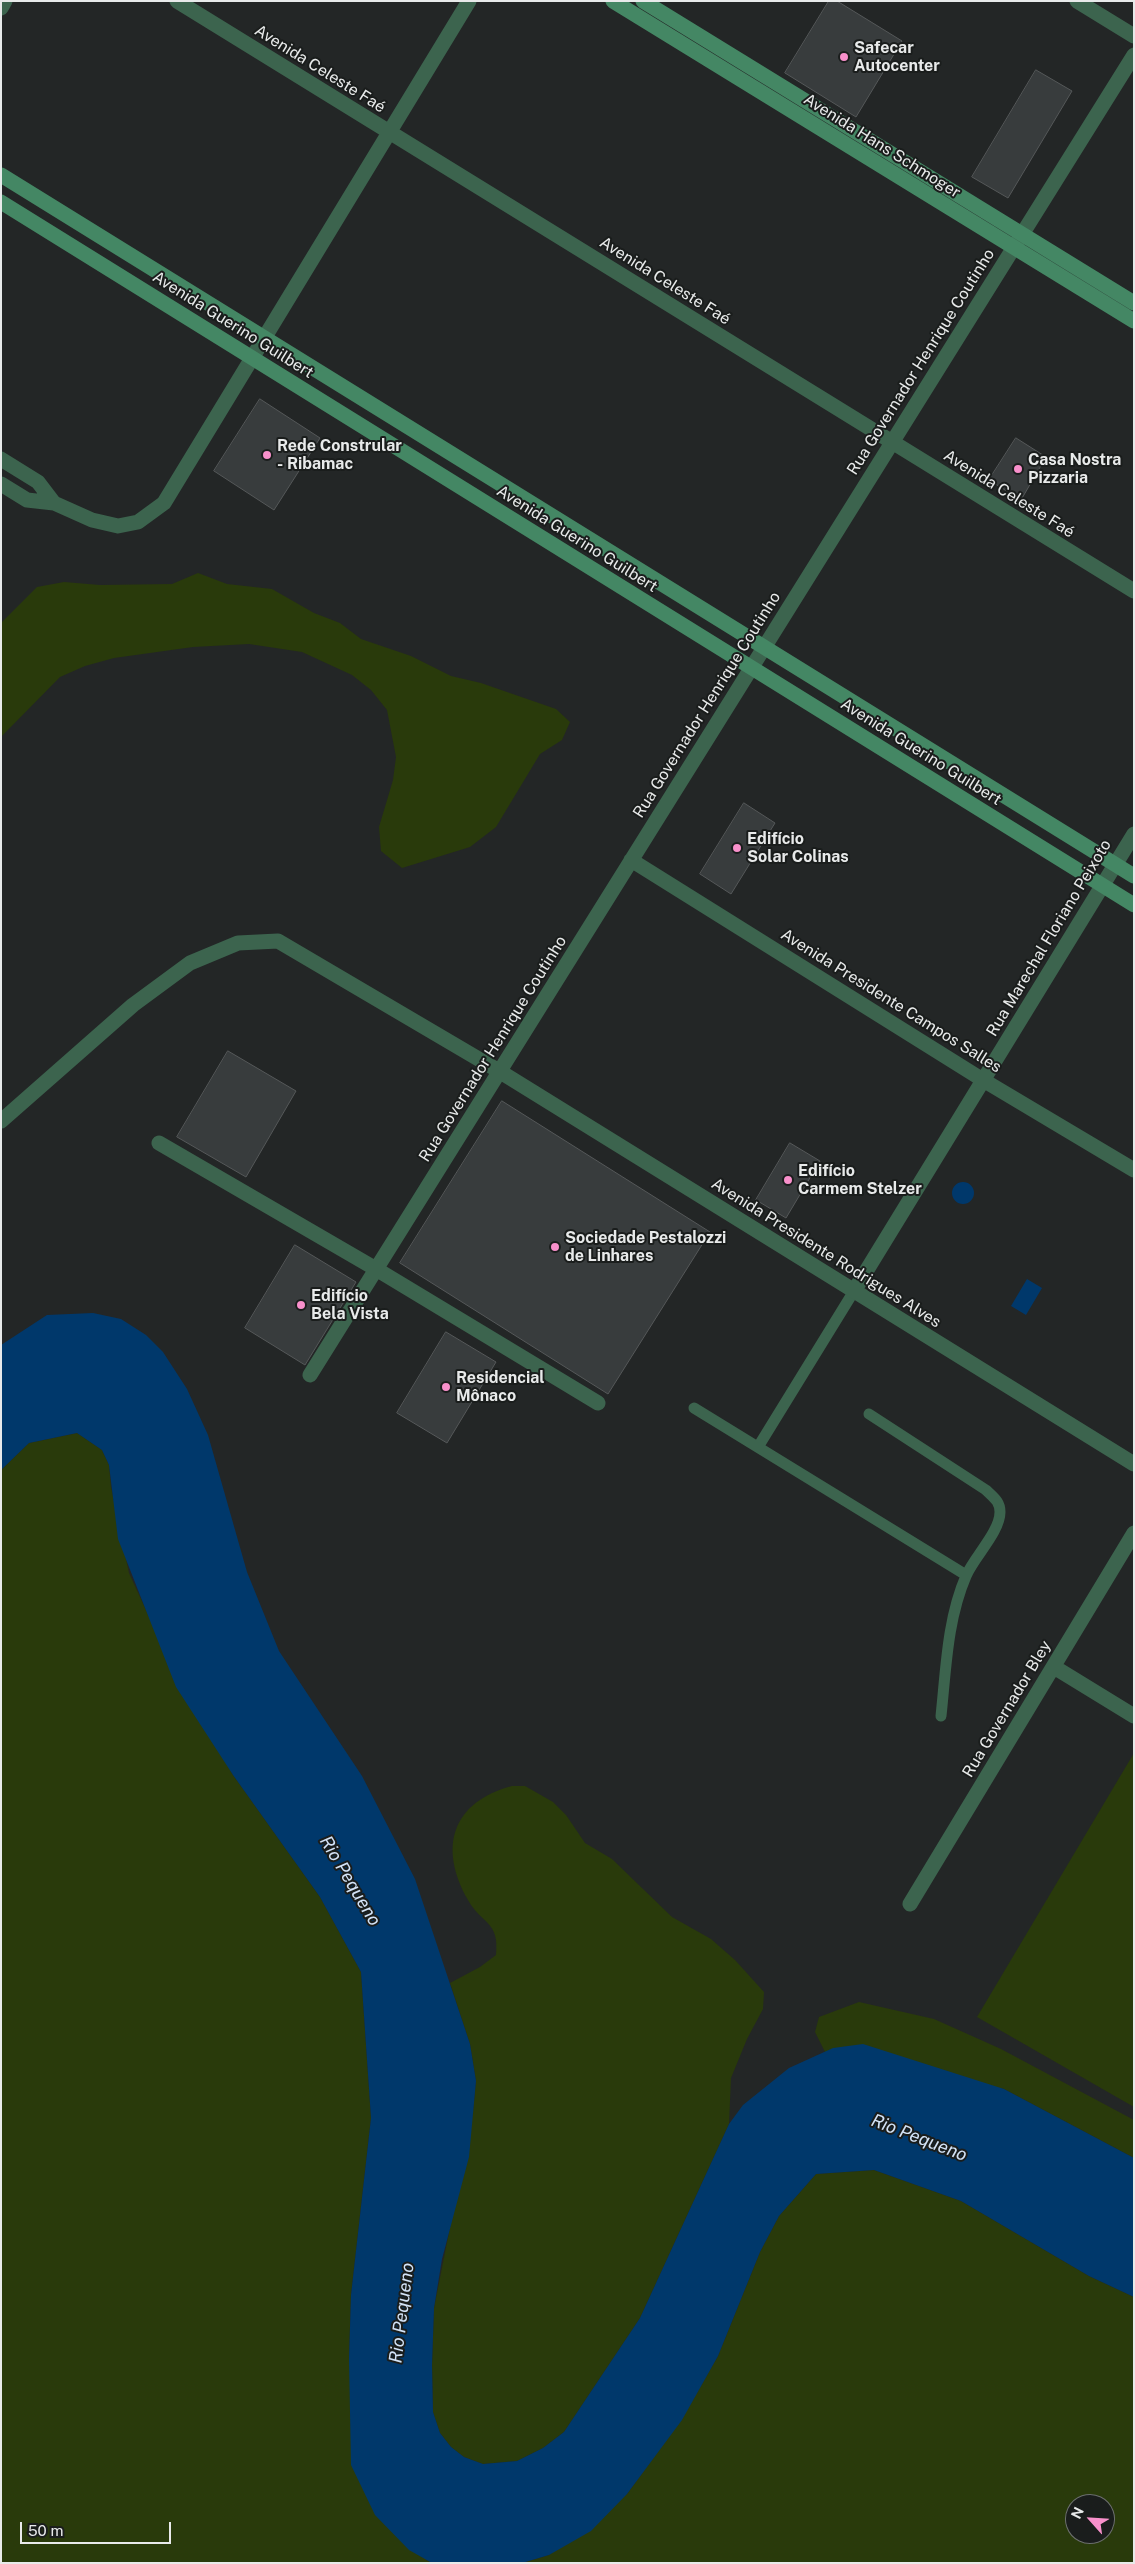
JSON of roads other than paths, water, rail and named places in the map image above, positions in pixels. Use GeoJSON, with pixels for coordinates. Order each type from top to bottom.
{"type":"FeatureCollection","features":[{"type":"Feature","properties":{"kind":"main road","name":"Avenida Hans Schmoger"},"geometry":{"type":"LineString","coordinates":[[613,1],[1134,321]]}},
{"type":"Feature","properties":{"kind":"main road","name":"Avenida Hans Schmoger"},"geometry":{"type":"LineString","coordinates":[[643,1],[1134,303]]}},
{"type":"Feature","properties":{"kind":"main road","name":"Avenida Guerino Guilbert"},"geometry":{"type":"LineString","coordinates":[[1,176],[1134,876]]}},
{"type":"Feature","properties":{"kind":"main road","name":"Avenida Guerino Guilbert"},"geometry":{"type":"LineString","coordinates":[[1,202],[1134,905]]}},
{"type":"Feature","properties":{"kind":"street"},"geometry":{"type":"LineString","coordinates":[[1,8],[5,1]]}},
{"type":"Feature","properties":{"kind":"street","name":"Avenida Celeste Faé"},"geometry":{"type":"LineString","coordinates":[[177,1],[1134,591]]}},
{"type":"Feature","properties":{"kind":"street"},"geometry":{"type":"LineString","coordinates":[[1,484],[28,500],[54,503],[92,520],[118,526],[138,522],[164,503],[469,1]]}},
{"type":"Feature","properties":{"kind":"street"},"geometry":{"type":"LineString","coordinates":[[1077,1],[1134,36]]}},
{"type":"Feature","properties":{"kind":"street","name":"Rua Governador Henrique Coutinho"},"geometry":{"type":"LineString","coordinates":[[310,1375],[1134,55]]}},
{"type":"Feature","properties":{"kind":"street"},"geometry":{"type":"LineString","coordinates":[[1,459],[38,482],[54,503]]}},
{"type":"Feature","properties":{"kind":"street","name":"Rua Marechal Floriano Peixoto"},"geometry":{"type":"LineString","coordinates":[[854,1291],[1134,834]]}},
{"type":"Feature","properties":{"kind":"street","name":"Avenida Presidente Campos Salles"},"geometry":{"type":"LineString","coordinates":[[631,860],[983,1080],[1134,1170]]}},
{"type":"Feature","properties":{"kind":"street","name":"Avenida Presidente Rodrigues Alves"},"geometry":{"type":"LineString","coordinates":[[1,1121],[133,1005],[190,963],[238,943],[278,941],[499,1071],[1134,1464]]}},
{"type":"Feature","properties":{"kind":"street"},"geometry":{"type":"LineString","coordinates":[[159,1143],[376,1269],[598,1403]]}},
{"type":"Feature","properties":{"kind":"street","name":"Rua Governador Bley"},"geometry":{"type":"LineString","coordinates":[[910,1904],[1134,1533]]}},
{"type":"Feature","properties":{"kind":"street"},"geometry":{"type":"LineString","coordinates":[[1054,1667],[1134,1716]]}},
{"type":"Feature","properties":{"kind":"lane"},"geometry":{"type":"LineString","coordinates":[[758,1447],[854,1291]]}},
{"type":"Feature","properties":{"kind":"lane"},"geometry":{"type":"LineString","coordinates":[[694,1408],[966,1575]]}},
{"type":"Feature","properties":{"kind":"lane"},"geometry":{"type":"LineString","coordinates":[[869,1414],[986,1490],[998,1502],[1000,1513],[996,1525],[966,1575],[955,1609],[941,1716]]}},
{"type":"Feature","properties":{"kind":"water"},"geometry":{"type":"Polygon","coordinates":[[[963,1182],[971,1185],[974,1193],[971,1201],[963,1204],[955,1201],[952,1193],[955,1185],[963,1182]]]}},
{"type":"Feature","properties":{"kind":"water"},"geometry":{"type":"Polygon","coordinates":[[[1027,1279],[1042,1288],[1026,1315],[1011,1306],[1027,1279]]]}},
{"type":"Feature","properties":{"kind":"water","name":"Rio Pequeno"},"geometry":{"type":"Polygon","coordinates":[[[93,1313],[121,1319],[146,1335],[163,1352],[187,1389],[208,1435],[247,1572],[279,1651],[362,1776],[415,1879],[470,2044],[476,2081],[469,2157],[442,2259],[434,2308],[433,2412],[440,2433],[451,2447],[464,2457],[483,2464],[517,2461],[543,2448],[564,2432],[640,2318],[729,2124],[743,2105],[789,2068],[833,2048],[863,2044],[1004,2089],[1134,2158],[1134,2297],[1089,2276],[961,2201],[874,2170],[816,2174],[779,2216],[760,2252],[718,2356],[682,2420],[627,2494],[591,2531],[549,2555],[522,2563],[432,2563],[409,2550],[375,2515],[351,2465],[349,2359],[351,2295],[371,2118],[361,1972],[320,1897],[233,1775],[176,1687],[118,1539],[109,1465],[102,1450],[77,1433],[29,1443],[1,1470],[1,1345],[47,1315],[93,1313]]]}},
{"type":"Feature","properties":{"kind":"place","name":"Safecar Autocenter"},"geometry":{"type":"Point","coordinates":[844,57]}},
{"type":"Feature","properties":{"kind":"place","name":"Rede Constrular - Ribamac"},"geometry":{"type":"Point","coordinates":[267,455]}},
{"type":"Feature","properties":{"kind":"place","name":"Casa Nostra Pizzaria"},"geometry":{"type":"Point","coordinates":[1018,469]}},
{"type":"Feature","properties":{"kind":"place","name":"Edifício Solar Colinas"},"geometry":{"type":"Point","coordinates":[737,848]}},
{"type":"Feature","properties":{"kind":"place","name":"Edifício Carmem Stelzer"},"geometry":{"type":"Point","coordinates":[788,1180]}},
{"type":"Feature","properties":{"kind":"place","name":"Sociedade Pestalozzi de Linhares"},"geometry":{"type":"Point","coordinates":[555,1247]}},
{"type":"Feature","properties":{"kind":"place","name":"Edifício Bela Vista"},"geometry":{"type":"Point","coordinates":[301,1305]}},
{"type":"Feature","properties":{"kind":"place","name":"Residencial Mônaco"},"geometry":{"type":"Point","coordinates":[446,1387]}}]}
